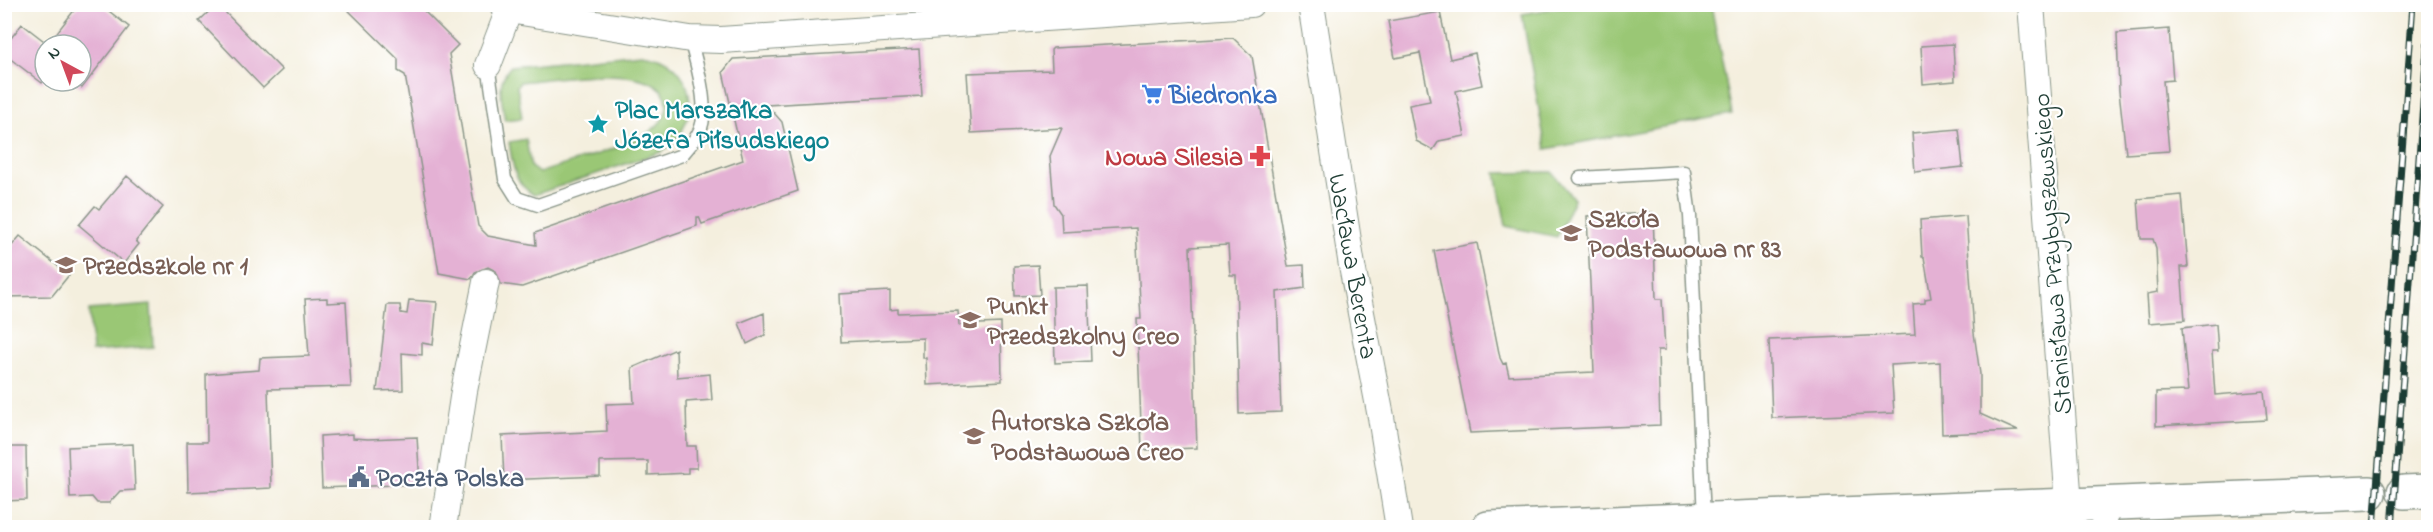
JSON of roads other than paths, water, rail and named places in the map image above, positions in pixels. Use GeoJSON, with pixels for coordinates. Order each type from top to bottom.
{"type":"FeatureCollection","features":[{"type":"Feature","properties":{"kind":"street"},"geometry":{"type":"LineString","coordinates":[[488,65],[506,7],[690,39],[721,40],[934,15],[1251,4]]}},
{"type":"Feature","properties":{"kind":"street","name":"Wacława Berenta"},"geometry":{"type":"LineString","coordinates":[[1311,4],[1352,266],[1381,417],[1399,528]]}},
{"type":"Feature","properties":{"kind":"street","name":"Stanisława Przybyszewskiego"},"geometry":{"type":"LineString","coordinates":[[2031,4],[2069,504]]}},
{"type":"Feature","properties":{"kind":"street"},"geometry":{"type":"LineString","coordinates":[[443,526],[464,391],[486,282]]}},
{"type":"Feature","properties":{"kind":"street"},"geometry":{"type":"LineString","coordinates":[[1488,528],[2069,504],[2105,515],[2369,493]]}},
{"type":"Feature","properties":{"kind":"lane"},"geometry":{"type":"LineString","coordinates":[[488,65],[505,179],[517,198],[538,205],[682,155],[695,140],[704,118],[698,68],[690,39]]}},
{"type":"Feature","properties":{"kind":"lane"},"geometry":{"type":"LineString","coordinates":[[1580,178],[1684,172],[1690,216],[1704,474],[1704,519]]}},
{"type":"Feature","properties":{"kind":"railway"},"geometry":{"type":"LineString","coordinates":[[2374,528],[2413,4]]}},
{"type":"Feature","properties":{"kind":"railway"},"geometry":{"type":"LineString","coordinates":[[2392,528],[2428,35]]}},
{"type":"Feature","properties":{"kind":"place","name":"Biedronka"},"geometry":{"type":"Point","coordinates":[1152,94]}},
{"type":"Feature","properties":{"kind":"place","name":"Plac Marszałka Józefa Piłsudskiego"},"geometry":{"type":"Point","coordinates":[598,124]}},
{"type":"Feature","properties":{"kind":"place","name":"Nowa Silesia"},"geometry":{"type":"Point","coordinates":[1260,156]}},
{"type":"Feature","properties":{"kind":"place","name":"Szkoła Podstawowa nr 83"},"geometry":{"type":"Point","coordinates":[1571,233]}},
{"type":"Feature","properties":{"kind":"place","name":"Przedszkole nr 1"},"geometry":{"type":"Point","coordinates":[66,265]}},
{"type":"Feature","properties":{"kind":"place","name":"Punkt Przedszkolny Creo"},"geometry":{"type":"Point","coordinates":[970,320]}},
{"type":"Feature","properties":{"kind":"place","name":"Autorska Szkoła Podstawowa Creo"},"geometry":{"type":"Point","coordinates":[974,436]}},
{"type":"Feature","properties":{"kind":"place","name":"Poczta Polska"},"geometry":{"type":"Point","coordinates":[359,477]}}]}
